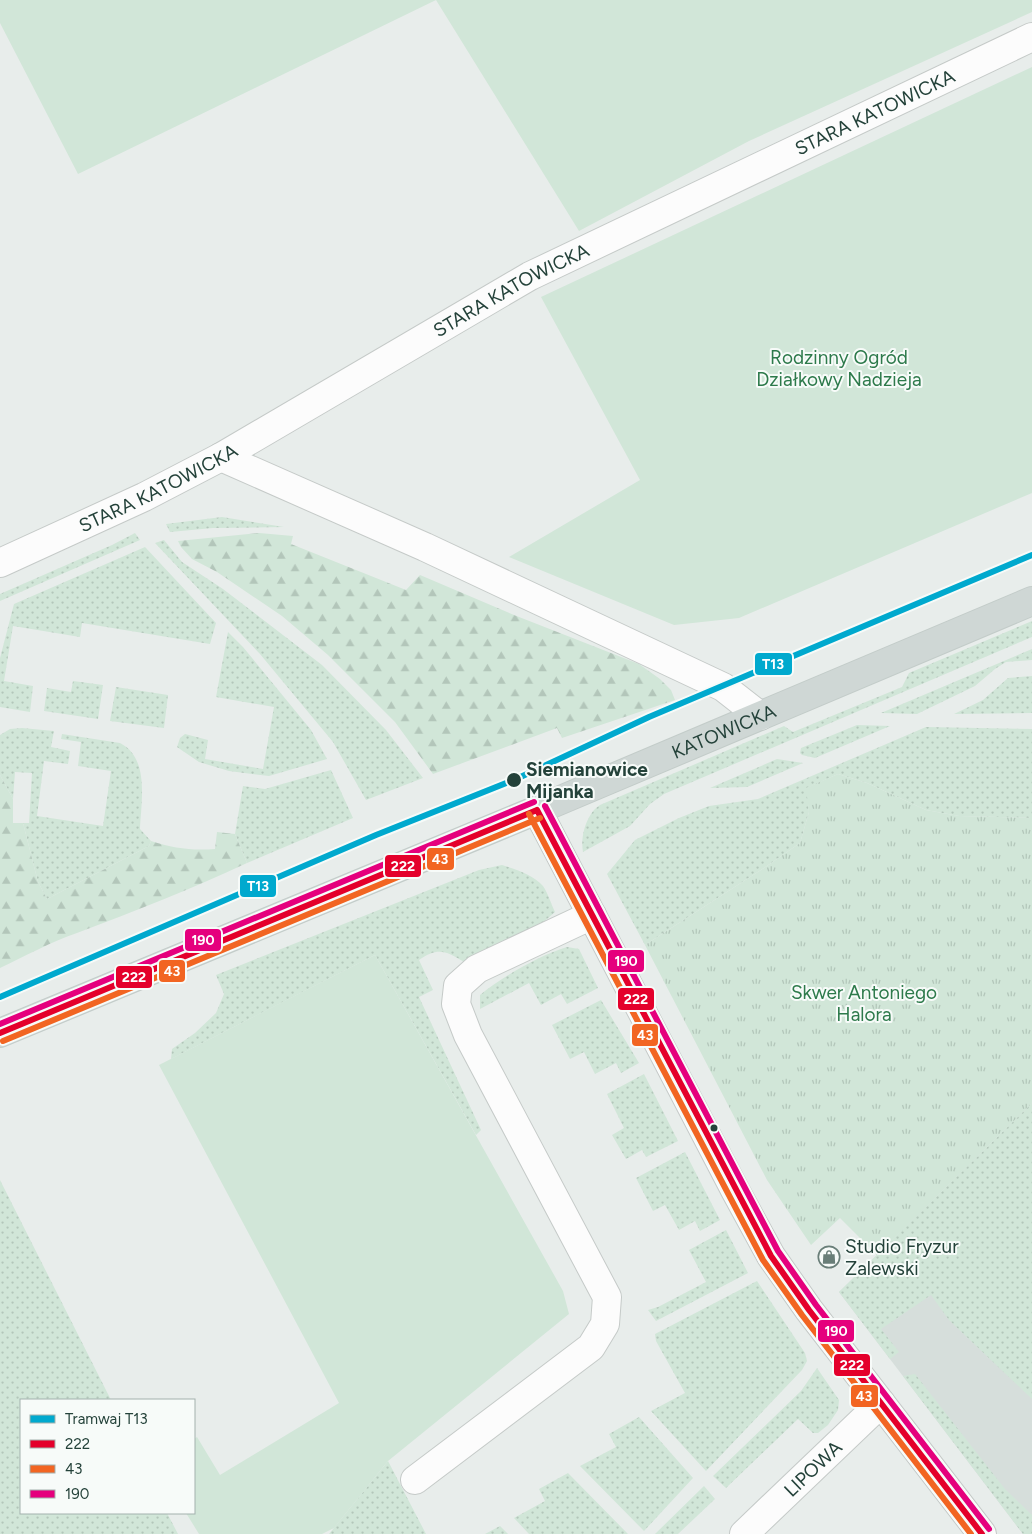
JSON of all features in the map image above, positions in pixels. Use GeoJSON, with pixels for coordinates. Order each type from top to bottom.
{"type":"FeatureCollection","features":[{"type":"Feature","properties":{"kind":"main road","name":"KATOWICKA"},"geometry":{"type":"LineString","coordinates":[[0,1034],[1032,601]]}},
{"type":"Feature","properties":{"kind":"street","name":"STARA KATOWICKA"},"geometry":{"type":"LineString","coordinates":[[0,563],[144,497],[221,457],[530,276],[1032,37]]}},
{"type":"Feature","properties":{"kind":"street"},"geometry":{"type":"LineString","coordinates":[[221,457],[426,547],[723,687],[760,716]]}},
{"type":"Feature","properties":{"kind":"street"},"geometry":{"type":"LineString","coordinates":[[537,810],[771,1256],[809,1310],[982,1534]]}},
{"type":"Feature","properties":{"kind":"street"},"geometry":{"type":"LineString","coordinates":[[415,1480],[591,1347],[605,1324],[607,1297],[468,1035],[456,1004],[458,986],[477,969],[592,915]]}},
{"type":"Feature","properties":{"kind":"street","name":"LIPOWA"},"geometry":{"type":"LineString","coordinates":[[744,1534],[881,1403]]}},
{"type":"Feature","properties":{"kind":"shaded area"},"geometry":{"type":"Polygon","coordinates":[[[1032,1103],[1032,1534],[1023,1534],[839,1292],[1032,1103]]]}},
{"type":"Feature","properties":{"kind":"green space"},"geometry":{"type":"Polygon","coordinates":[[[0,0],[436,0],[78,174],[0,23],[0,0]]]}},
{"type":"Feature","properties":{"kind":"green space"},"geometry":{"type":"Polygon","coordinates":[[[436,0],[1032,0],[1032,12],[749,141],[579,231],[436,0]]]}},
{"type":"Feature","properties":{"kind":"green space","name":"Rodzinny Ogród Działkowy Nadzieja"},"geometry":{"type":"Polygon","coordinates":[[[1032,67],[1032,493],[739,618],[674,625],[509,557],[640,480],[541,297],[1032,67]]]}},
{"type":"Feature","properties":{"kind":"green space"},"geometry":{"type":"Polygon","coordinates":[[[222,517],[284,527],[213,528],[170,532],[166,524],[222,517]]]}},
{"type":"Feature","properties":{"kind":"green space"},"geometry":{"type":"Polygon","coordinates":[[[135,533],[140,540],[0,601],[0,594],[135,533]]]}},
{"type":"Feature","properties":{"kind":"green space"},"geometry":{"type":"Polygon","coordinates":[[[259,533],[293,536],[291,544],[406,590],[420,575],[514,615],[639,664],[660,679],[671,690],[675,700],[562,738],[557,728],[433,774],[395,722],[328,655],[282,616],[217,572],[192,559],[178,541],[259,533]]]}},
{"type":"Feature","properties":{"kind":"green space"},"geometry":{"type":"Polygon","coordinates":[[[164,540],[182,562],[223,589],[322,665],[386,730],[423,778],[366,800],[333,742],[260,654],[155,543],[164,540]]]}},
{"type":"Feature","properties":{"kind":"green space"},"geometry":{"type":"Polygon","coordinates":[[[145,547],[216,623],[210,644],[82,623],[80,637],[13,626],[4,681],[33,686],[30,712],[0,707],[0,658],[14,604],[145,547]]]}},
{"type":"Feature","properties":{"kind":"green space"},"geometry":{"type":"Polygon","coordinates":[[[1032,621],[1032,637],[664,794],[650,804],[630,826],[583,852],[584,832],[588,819],[591,813],[600,805],[784,726],[793,732],[902,687],[909,673],[1032,621]]]}},
{"type":"Feature","properties":{"kind":"green space"},"geometry":{"type":"Polygon","coordinates":[[[228,632],[243,647],[311,730],[327,759],[269,776],[229,771],[199,762],[177,747],[180,738],[185,734],[208,740],[205,759],[263,769],[274,707],[216,697],[228,632]]]}},
{"type":"Feature","properties":{"kind":"green space"},"geometry":{"type":"Polygon","coordinates":[[[1032,649],[1032,660],[1006,662],[975,686],[917,714],[881,713],[1032,649]]]}},
{"type":"Feature","properties":{"kind":"green space"},"geometry":{"type":"Polygon","coordinates":[[[1032,676],[1032,713],[954,714],[983,700],[1008,678],[1032,676]]]}},
{"type":"Feature","properties":{"kind":"green space"},"geometry":{"type":"Polygon","coordinates":[[[73,681],[103,685],[98,719],[44,711],[47,688],[71,692],[73,681]]]}},
{"type":"Feature","properties":{"kind":"green space"},"geometry":{"type":"Polygon","coordinates":[[[116,687],[168,695],[164,728],[110,721],[116,687]]]}},
{"type":"Feature","properties":{"kind":"green space"},"geometry":{"type":"Polygon","coordinates":[[[857,725],[890,726],[815,758],[800,753],[801,748],[857,725]]]}},
{"type":"Feature","properties":{"kind":"green space"},"geometry":{"type":"Polygon","coordinates":[[[926,727],[1032,729],[1032,818],[959,816],[926,810],[867,783],[838,774],[807,788],[809,812],[800,843],[645,945],[607,874],[635,840],[679,818],[709,806],[758,799],[926,727]]]}},
{"type":"Feature","properties":{"kind":"green space"},"geometry":{"type":"Polygon","coordinates":[[[22,728],[54,731],[51,747],[70,751],[68,764],[44,761],[37,816],[103,826],[111,771],[78,766],[81,742],[61,739],[62,734],[120,743],[130,750],[140,770],[142,794],[140,829],[151,841],[149,846],[47,899],[38,882],[23,823],[29,823],[32,773],[15,772],[13,799],[0,775],[0,735],[10,729],[22,728]]]}},
{"type":"Feature","properties":{"kind":"green space"},"geometry":{"type":"Polygon","coordinates":[[[777,759],[803,763],[747,787],[710,788],[777,759]]]}},
{"type":"Feature","properties":{"kind":"green space"},"geometry":{"type":"Polygon","coordinates":[[[331,770],[353,818],[247,863],[235,834],[243,786],[265,789],[331,770]]]}},
{"type":"Feature","properties":{"kind":"green space","name":"Skwer Antoniego Halora"},"geometry":{"type":"Polygon","coordinates":[[[838,774],[867,783],[926,810],[959,816],[1032,818],[1032,1103],[877,1255],[840,1218],[811,1245],[767,1180],[645,945],[800,843],[809,812],[806,788],[838,774]]]}},
{"type":"Feature","properties":{"kind":"green space"},"geometry":{"type":"Polygon","coordinates":[[[0,775],[13,799],[13,823],[23,823],[38,882],[47,899],[149,846],[151,841],[198,850],[215,849],[217,832],[235,834],[247,863],[205,882],[38,949],[0,968],[0,775]]]}},
{"type":"Feature","properties":{"kind":"green space"},"geometry":{"type":"Polygon","coordinates":[[[502,865],[524,873],[539,882],[545,889],[555,912],[540,925],[464,962],[442,952],[432,953],[419,960],[433,990],[419,997],[481,1130],[476,1135],[375,955],[171,1059],[172,1049],[195,1033],[216,1013],[224,994],[216,975],[479,870],[502,865]]]}},
{"type":"Feature","properties":{"kind":"green space"},"geometry":{"type":"Polygon","coordinates":[[[567,947],[579,949],[598,988],[567,1004],[561,994],[541,1005],[529,983],[480,1009],[480,995],[489,988],[533,961],[567,947]]]}},
{"type":"Feature","properties":{"kind":"green space"},"geometry":{"type":"Polygon","coordinates":[[[375,955],[563,1291],[569,1314],[388,1461],[334,1528],[322,1534],[199,1534],[187,1514],[195,1514],[195,1438],[197,1437],[220,1475],[339,1403],[159,1065],[375,955]]]}},
{"type":"Feature","properties":{"kind":"green space"},"geometry":{"type":"Polygon","coordinates":[[[601,1000],[639,1063],[621,1073],[616,1063],[595,1074],[584,1052],[570,1059],[552,1025],[601,1000]]]}},
{"type":"Feature","properties":{"kind":"green space"},"geometry":{"type":"Polygon","coordinates":[[[644,1074],[678,1141],[646,1157],[642,1150],[626,1159],[612,1135],[624,1128],[607,1094],[644,1074]]]}},
{"type":"Feature","properties":{"kind":"green space"},"geometry":{"type":"Polygon","coordinates":[[[1032,1103],[1032,1399],[949,1320],[931,1295],[881,1329],[899,1352],[890,1359],[839,1292],[1032,1103]]]}},
{"type":"Feature","properties":{"kind":"green space"},"geometry":{"type":"Polygon","coordinates":[[[685,1152],[720,1220],[700,1231],[695,1221],[679,1230],[665,1205],[653,1211],[636,1178],[685,1152]]]}},
{"type":"Feature","properties":{"kind":"green space"},"geometry":{"type":"Polygon","coordinates":[[[0,1180],[110,1399],[20,1399],[20,1514],[168,1514],[178,1534],[0,1534],[0,1180]]]}},
{"type":"Feature","properties":{"kind":"green space"},"geometry":{"type":"Polygon","coordinates":[[[726,1230],[748,1273],[656,1321],[648,1310],[658,1307],[706,1282],[689,1250],[726,1230]]]}},
{"type":"Feature","properties":{"kind":"green space"},"geometry":{"type":"Polygon","coordinates":[[[757,1281],[805,1353],[807,1361],[802,1370],[706,1471],[651,1411],[685,1393],[656,1341],[655,1334],[757,1281]]]}},
{"type":"Feature","properties":{"kind":"green space"},"geometry":{"type":"Polygon","coordinates":[[[817,1368],[839,1400],[838,1410],[828,1425],[818,1433],[813,1433],[798,1419],[726,1488],[713,1476],[801,1391],[817,1368]]]}},
{"type":"Feature","properties":{"kind":"green space"},"geometry":{"type":"Polygon","coordinates":[[[915,1374],[1005,1489],[1032,1515],[1032,1534],[1023,1534],[903,1376],[915,1374]]]}},
{"type":"Feature","properties":{"kind":"green space"},"geometry":{"type":"Polygon","coordinates":[[[639,1417],[693,1478],[644,1531],[580,1466],[616,1447],[609,1434],[639,1417]]]}},
{"type":"Feature","properties":{"kind":"green space"},"geometry":{"type":"Polygon","coordinates":[[[388,1461],[426,1534],[329,1534],[388,1461]]]}},
{"type":"Feature","properties":{"kind":"green space"},"geometry":{"type":"Polygon","coordinates":[[[568,1473],[628,1534],[529,1534],[514,1518],[545,1501],[539,1489],[568,1473]]]}},
{"type":"Feature","properties":{"kind":"green space"},"geometry":{"type":"Polygon","coordinates":[[[704,1486],[715,1499],[678,1534],[655,1534],[704,1486]]]}},
{"type":"Feature","properties":{"kind":"green space"},"geometry":{"type":"Polygon","coordinates":[[[500,1526],[508,1534],[485,1534],[500,1526]]]}},
{"type":"Feature","properties":{"kind":"tram line","name":"T13"},"geometry":{"type":"LineString","coordinates":[[0,997],[376,835],[514,780],[649,717],[1032,555]]}},
{"type":"Feature","properties":{"kind":"transit line","name":"190"},"geometry":{"type":"LineString","coordinates":[[0,1024],[534,802]]}},
{"type":"Feature","properties":{"kind":"transit line","name":"190"},"geometry":{"type":"LineString","coordinates":[[545,806],[778,1251],[816,1305],[989,1529]]}},
{"type":"Feature","properties":{"kind":"transit line","name":"222"},"geometry":{"type":"LineString","coordinates":[[537,810],[771,1256],[809,1310],[982,1534]]}},
{"type":"Feature","properties":{"kind":"transit line","name":"222"},"geometry":{"type":"LineString","coordinates":[[0,1033],[537,810]]}},
{"type":"Feature","properties":{"kind":"transit line","name":"43"},"geometry":{"type":"LineString","coordinates":[[529,814],[763,1260],[802,1315],[971,1534]]}},
{"type":"Feature","properties":{"kind":"transit line","name":"43"},"geometry":{"type":"LineString","coordinates":[[3,1041],[540,818]]}},
{"type":"Feature","properties":{"kind":"place","name":"Siemianowice Mijanka"},"geometry":{"type":"Point","coordinates":[514,780]}},
{"type":"Feature","properties":{"kind":"place","name":"Studio Fryzur Zalewski"},"geometry":{"type":"Point","coordinates":[829,1257]}}]}
